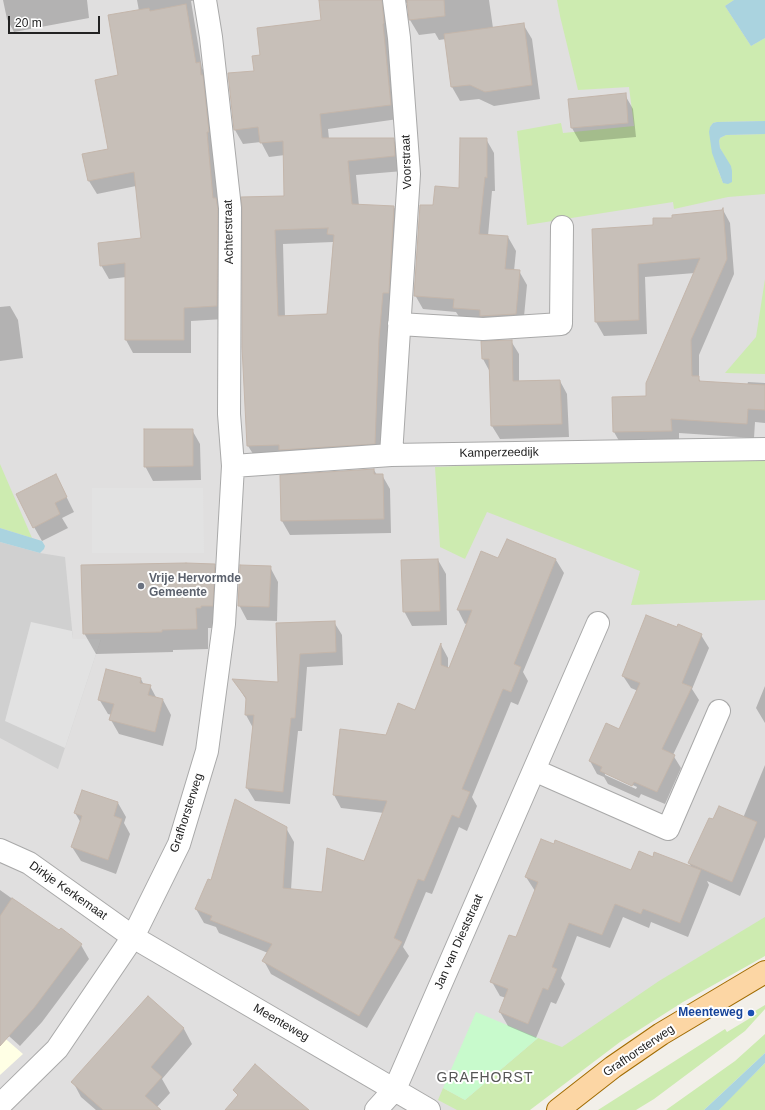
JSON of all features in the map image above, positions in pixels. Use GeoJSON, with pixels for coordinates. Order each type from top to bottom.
{"type":"FeatureCollection","features":[{"type":"Feature","properties":{"kind":"main road","name":"Grafhorsterweg"},"geometry":{"type":"LineString","coordinates":[[558,1110],[613,1067],[661,1034],[765,972]]}},
{"type":"Feature","properties":{"kind":"street","name":"Achterstraat"},"geometry":{"type":"LineString","coordinates":[[205,0],[211,37],[230,208],[229,414],[232,466]]}},
{"type":"Feature","properties":{"kind":"street","name":"Voorstraat"},"geometry":{"type":"LineString","coordinates":[[391,455],[409,174],[399,38],[394,0]]}},
{"type":"Feature","properties":{"kind":"street"},"geometry":{"type":"LineString","coordinates":[[399,324],[483,329],[561,324],[562,228]]}},
{"type":"Feature","properties":{"kind":"street","name":"Kamperzeedijk"},"geometry":{"type":"LineString","coordinates":[[232,466],[391,455],[765,449]]}},
{"type":"Feature","properties":{"kind":"street","name":"Grafhorsterweg"},"geometry":{"type":"LineString","coordinates":[[0,1105],[56,1049],[133,937],[178,844],[207,751],[224,624],[232,466]]}},
{"type":"Feature","properties":{"kind":"street","name":"Jan van Dieststraat"},"geometry":{"type":"LineString","coordinates":[[376,1110],[395,1089],[598,623]]}},
{"type":"Feature","properties":{"kind":"street"},"geometry":{"type":"LineString","coordinates":[[534,770],[668,829],[719,711]]}},
{"type":"Feature","properties":{"kind":"street","name":"Dirkje Kerkemaat"},"geometry":{"type":"LineString","coordinates":[[0,850],[28,863],[133,937]]}},
{"type":"Feature","properties":{"kind":"street","name":"Meenteweg"},"geometry":{"type":"LineString","coordinates":[[133,937],[429,1110]]}},
{"type":"Feature","properties":{"kind":"shaded area"},"geometry":{"type":"Polygon","coordinates":[[[0,0],[765,0],[765,939],[511,1110],[0,1110],[0,0]]]}},
{"type":"Feature","properties":{"kind":"shaded area"},"geometry":{"type":"Polygon","coordinates":[[[92,488],[203,488],[204,553],[92,553],[92,488]]]}},
{"type":"Feature","properties":{"kind":"shaded area"},"geometry":{"type":"Polygon","coordinates":[[[0,542],[40,553],[65,557],[73,639],[101,639],[58,769],[0,738],[0,542]]]}},
{"type":"Feature","properties":{"kind":"shaded area"},"geometry":{"type":"Polygon","coordinates":[[[31,622],[72,631],[73,639],[101,639],[65,748],[5,721],[31,622]]]}},
{"type":"Feature","properties":{"kind":"shaded area"},"geometry":{"type":"Polygon","coordinates":[[[0,1034],[23,1054],[0,1075],[0,1034]]]}},
{"type":"Feature","properties":{"kind":"green space"},"geometry":{"type":"Polygon","coordinates":[[[557,0],[734,0],[725,6],[751,46],[765,38],[765,121],[717,122],[713,123],[710,127],[718,170],[723,183],[724,156],[720,148],[720,138],[726,135],[765,134],[765,194],[728,197],[674,209],[673,202],[527,225],[517,131],[561,123],[563,133],[634,126],[629,87],[578,90],[557,0]]]}},
{"type":"Feature","properties":{"kind":"green space"},"geometry":{"type":"Polygon","coordinates":[[[765,279],[765,374],[725,373],[756,337],[765,279]]]}},
{"type":"Feature","properties":{"kind":"green space"},"geometry":{"type":"Polygon","coordinates":[[[725,455],[765,457],[765,600],[631,605],[640,571],[487,512],[465,559],[440,547],[435,467],[725,455]]]}},
{"type":"Feature","properties":{"kind":"green space"},"geometry":{"type":"Polygon","coordinates":[[[0,464],[32,538],[0,528],[0,464]]]}},
{"type":"Feature","properties":{"kind":"green space"},"geometry":{"type":"Polygon","coordinates":[[[765,917],[765,956],[683,1002],[620,1042],[530,1110],[457,1110],[438,1100],[443,1088],[465,1100],[538,1038],[562,1047],[659,981],[765,917]]]}},
{"type":"Feature","properties":{"kind":"green space"},"geometry":{"type":"Polygon","coordinates":[[[765,1005],[765,1009],[745,1031],[654,1099],[636,1110],[598,1110],[725,1029],[727,1032],[757,1014],[755,1011],[765,1005]]]}},
{"type":"Feature","properties":{"kind":"green space"},"geometry":{"type":"Polygon","coordinates":[[[476,1012],[538,1038],[465,1100],[443,1088],[476,1012]]]}},
{"type":"Feature","properties":{"kind":"green space"},"geometry":{"type":"Polygon","coordinates":[[[765,1034],[765,1053],[704,1110],[666,1110],[735,1061],[765,1034]]]}},
{"type":"Feature","properties":{"kind":"green space"},"geometry":{"type":"Polygon","coordinates":[[[765,1063],[765,1110],[719,1110],[724,1104],[765,1063]]]}},
{"type":"Feature","properties":{"kind":"water"},"geometry":{"type":"Polygon","coordinates":[[[734,0],[765,0],[765,38],[751,46],[725,6],[734,0]]]}},
{"type":"Feature","properties":{"kind":"water"},"geometry":{"type":"Polygon","coordinates":[[[765,121],[765,134],[726,135],[720,138],[720,148],[731,166],[732,171],[732,182],[728,184],[723,183],[712,153],[709,132],[710,127],[713,123],[717,122],[765,121]]]}},
{"type":"Feature","properties":{"kind":"water"},"geometry":{"type":"Polygon","coordinates":[[[0,528],[42,541],[45,546],[44,549],[40,553],[0,542],[0,528]]]}},
{"type":"Feature","properties":{"kind":"water"},"geometry":{"type":"Polygon","coordinates":[[[765,1053],[765,1063],[719,1110],[704,1110],[765,1053]]]}},
{"type":"Feature","properties":{"kind":"building"},"geometry":{"type":"Polygon","coordinates":[[[319,0],[382,0],[391,105],[320,114],[322,138],[394,138],[395,156],[348,161],[352,204],[394,206],[389,293],[383,293],[379,339],[375,444],[279,450],[279,445],[247,446],[242,347],[241,197],[284,196],[283,141],[260,143],[258,127],[234,130],[228,73],[254,71],[252,56],[260,55],[257,28],[321,20],[319,0]],[[328,228],[275,230],[278,316],[327,314],[334,235],[327,234],[328,228]]]}},
{"type":"Feature","properties":{"kind":"building"},"geometry":{"type":"Polygon","coordinates":[[[407,0],[444,0],[445,16],[409,20],[407,0]]]}},
{"type":"Feature","properties":{"kind":"building"},"geometry":{"type":"Polygon","coordinates":[[[186,4],[196,63],[200,62],[201,75],[203,75],[209,132],[207,132],[213,198],[216,198],[218,209],[217,306],[184,308],[184,340],[125,340],[125,263],[100,266],[98,243],[141,238],[134,172],[88,181],[82,154],[108,149],[95,80],[118,75],[108,15],[149,8],[150,11],[186,4]]]}},
{"type":"Feature","properties":{"kind":"building"},"geometry":{"type":"Polygon","coordinates":[[[524,23],[532,85],[485,92],[470,85],[451,87],[444,34],[524,23]]]}},
{"type":"Feature","properties":{"kind":"building"},"geometry":{"type":"Polygon","coordinates":[[[626,93],[628,123],[571,128],[568,99],[626,93]]]}},
{"type":"Feature","properties":{"kind":"building"},"geometry":{"type":"Polygon","coordinates":[[[460,138],[487,138],[487,178],[485,177],[479,234],[508,236],[505,269],[520,270],[516,314],[480,316],[480,310],[453,308],[454,299],[414,296],[420,205],[433,205],[435,186],[459,188],[460,138]]]}},
{"type":"Feature","properties":{"kind":"building"},"geometry":{"type":"Polygon","coordinates":[[[723,208],[727,259],[691,340],[692,376],[699,376],[699,381],[765,385],[765,410],[748,409],[747,424],[671,419],[672,431],[613,432],[612,397],[646,396],[646,383],[700,258],[638,264],[639,320],[595,322],[592,229],[653,225],[653,218],[672,218],[672,215],[722,210],[723,208]]]}},
{"type":"Feature","properties":{"kind":"building"},"geometry":{"type":"Polygon","coordinates":[[[512,340],[513,381],[560,380],[562,424],[491,426],[489,359],[482,359],[481,341],[512,340]]]}},
{"type":"Feature","properties":{"kind":"building"},"geometry":{"type":"Polygon","coordinates":[[[144,429],[193,429],[193,466],[144,467],[144,429]]]}},
{"type":"Feature","properties":{"kind":"building"},"geometry":{"type":"Polygon","coordinates":[[[374,469],[374,474],[383,474],[384,519],[281,521],[280,475],[374,469]]]}},
{"type":"Feature","properties":{"kind":"building"},"geometry":{"type":"Polygon","coordinates":[[[56,474],[67,497],[55,503],[60,514],[33,528],[16,494],[56,474]]]}},
{"type":"Feature","properties":{"kind":"building"},"geometry":{"type":"Polygon","coordinates":[[[507,539],[556,559],[514,664],[521,667],[511,692],[503,689],[462,789],[470,792],[459,818],[452,815],[424,881],[418,879],[394,938],[402,942],[359,1016],[262,961],[272,944],[210,920],[212,916],[195,909],[208,879],[211,880],[235,799],[287,827],[283,888],[322,892],[327,848],[364,861],[387,801],[333,795],[340,729],[386,735],[398,703],[415,710],[441,643],[441,665],[449,668],[472,610],[457,610],[481,551],[498,558],[507,539]]]}},
{"type":"Feature","properties":{"kind":"building"},"geometry":{"type":"Polygon","coordinates":[[[438,559],[440,611],[403,612],[401,560],[438,559]]]}},
{"type":"Feature","properties":{"kind":"building","name":"Vrije Hervormde Gemeente"},"geometry":{"type":"Polygon","coordinates":[[[186,563],[215,564],[213,606],[201,606],[201,608],[196,608],[197,629],[162,630],[162,632],[83,634],[81,565],[186,563]]]}},
{"type":"Feature","properties":{"kind":"building"},"geometry":{"type":"Polygon","coordinates":[[[240,565],[271,566],[269,607],[238,606],[240,565]]]}},
{"type":"Feature","properties":{"kind":"building"},"geometry":{"type":"Polygon","coordinates":[[[646,615],[677,627],[678,624],[702,634],[682,683],[692,687],[662,749],[675,755],[657,792],[634,782],[632,786],[600,771],[602,767],[589,761],[606,723],[619,729],[640,683],[622,676],[646,615]]]}},
{"type":"Feature","properties":{"kind":"building"},"geometry":{"type":"Polygon","coordinates":[[[335,621],[336,652],[300,654],[295,718],[291,718],[283,792],[246,788],[254,715],[245,715],[246,698],[232,679],[278,682],[276,623],[335,621]]]}},
{"type":"Feature","properties":{"kind":"building"},"geometry":{"type":"Polygon","coordinates":[[[106,669],[141,678],[140,683],[151,685],[148,695],[163,699],[155,732],[109,720],[114,704],[98,700],[106,669]]]}},
{"type":"Feature","properties":{"kind":"building"},"geometry":{"type":"Polygon","coordinates":[[[82,790],[118,802],[114,816],[122,819],[108,860],[71,847],[82,816],[74,813],[82,790]]]}},
{"type":"Feature","properties":{"kind":"building"},"geometry":{"type":"Polygon","coordinates":[[[719,806],[757,822],[732,882],[688,863],[709,818],[713,819],[719,806]]]}},
{"type":"Feature","properties":{"kind":"building"},"geometry":{"type":"Polygon","coordinates":[[[541,839],[554,844],[555,840],[631,870],[639,851],[653,857],[654,852],[701,870],[680,923],[643,909],[641,914],[615,904],[602,935],[569,923],[552,967],[557,969],[548,990],[543,988],[528,1024],[499,1012],[508,989],[490,982],[509,935],[516,937],[538,882],[525,877],[541,839]]]}},
{"type":"Feature","properties":{"kind":"building"},"geometry":{"type":"Polygon","coordinates":[[[12,898],[59,930],[61,928],[82,944],[34,1008],[0,1046],[0,916],[12,898]]]}},
{"type":"Feature","properties":{"kind":"building"},"geometry":{"type":"Polygon","coordinates":[[[148,996],[184,1028],[151,1067],[162,1077],[145,1096],[161,1110],[103,1110],[71,1082],[148,996]]]}},
{"type":"Feature","properties":{"kind":"building"},"geometry":{"type":"Polygon","coordinates":[[[255,1064],[309,1110],[225,1110],[238,1095],[233,1090],[255,1064]]]}},
{"type":"Feature","properties":{"kind":"place","name":"Vrije Hervormde Gemeente"},"geometry":{"type":"Point","coordinates":[141,586]}},
{"type":"Feature","properties":{"kind":"place","name":"Meenteweg"},"geometry":{"type":"Point","coordinates":[751,1013]}},
{"type":"Feature","properties":{"kind":"district","name":"GRAFHORST"},"geometry":{"type":"Point","coordinates":[485,1078]}}]}
